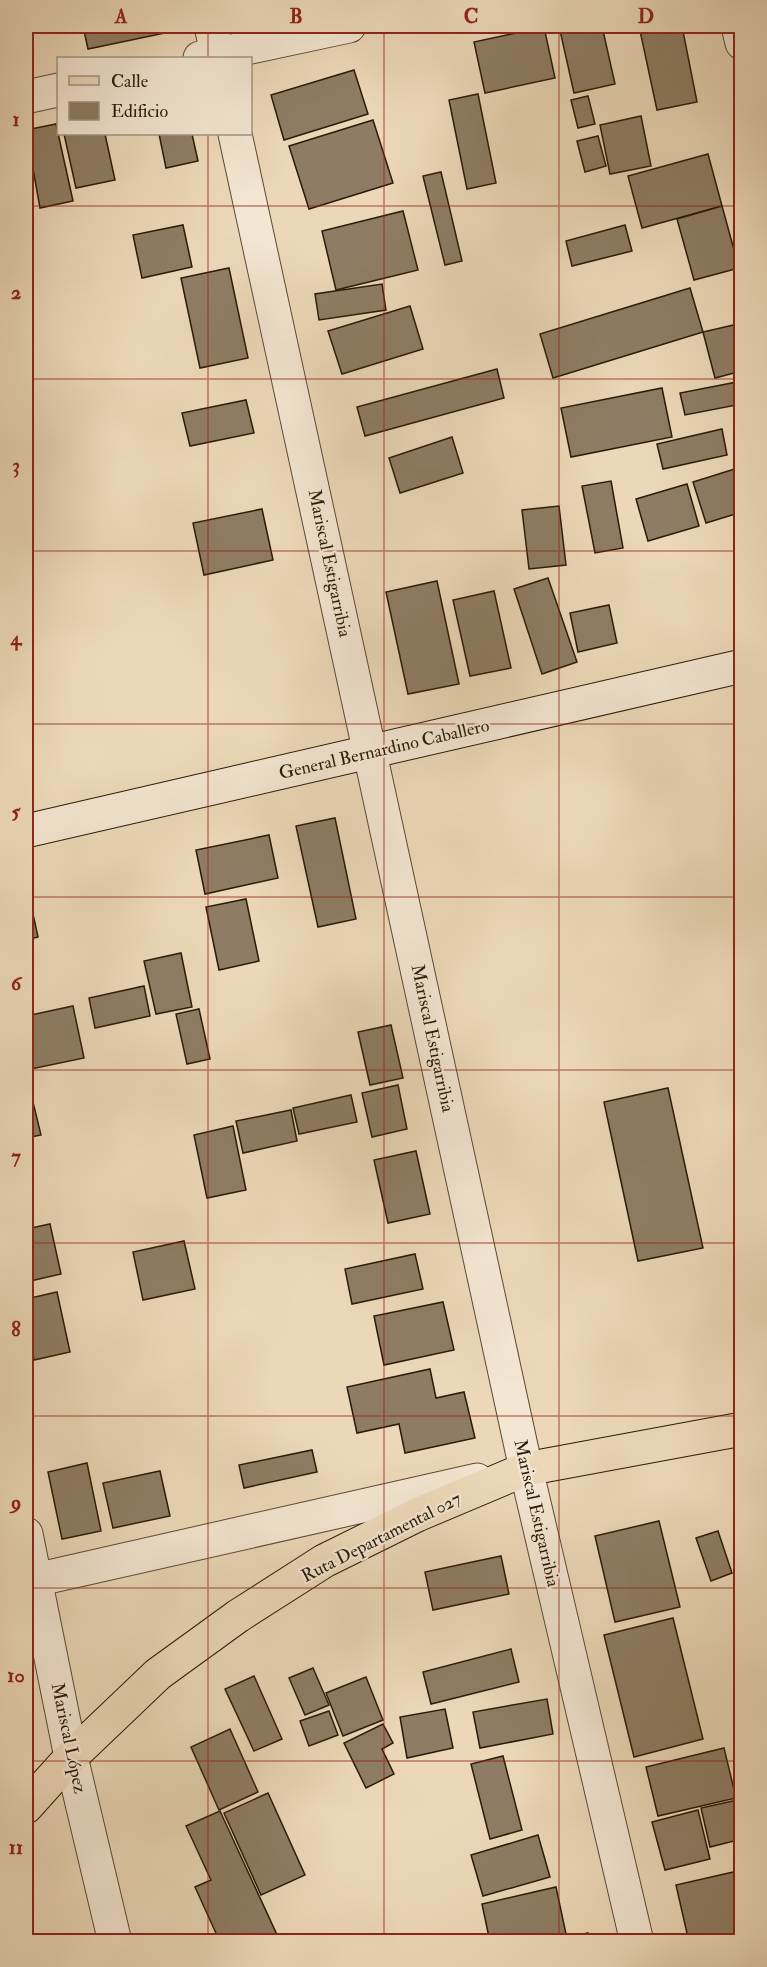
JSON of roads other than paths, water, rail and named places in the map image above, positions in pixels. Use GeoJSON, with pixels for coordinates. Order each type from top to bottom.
{"type":"FeatureCollection","features":[{"type":"Feature","properties":{"kind":"main road","name":"Ruta Departamental 027"},"geometry":{"type":"LineString","coordinates":[[26,1807],[71,1756],[158,1674],[238,1616],[324,1561],[417,1515],[526,1469],[741,1429]]}},
{"type":"Feature","properties":{"kind":"street"},"geometry":{"type":"LineString","coordinates":[[211,49],[349,26]]}},
{"type":"Feature","properties":{"kind":"street"},"geometry":{"type":"LineString","coordinates":[[738,26],[741,43]]}},
{"type":"Feature","properties":{"kind":"street"},"geometry":{"type":"LineString","coordinates":[[26,97],[57,90]]}},
{"type":"Feature","properties":{"kind":"street","name":"Mariscal Estigarribia"},"geometry":{"type":"LineString","coordinates":[[235,135],[372,751],[526,1469],[637,1941]]}},
{"type":"Feature","properties":{"kind":"street","name":"General Bernardino Caballero"},"geometry":{"type":"LineString","coordinates":[[26,831],[741,666]]}},
{"type":"Feature","properties":{"kind":"street"},"geometry":{"type":"LineString","coordinates":[[31,1580],[526,1469]]}},
{"type":"Feature","properties":{"kind":"street","name":"Mariscal López"},"geometry":{"type":"LineString","coordinates":[[26,1534],[31,1580],[115,1941]]}}]}
